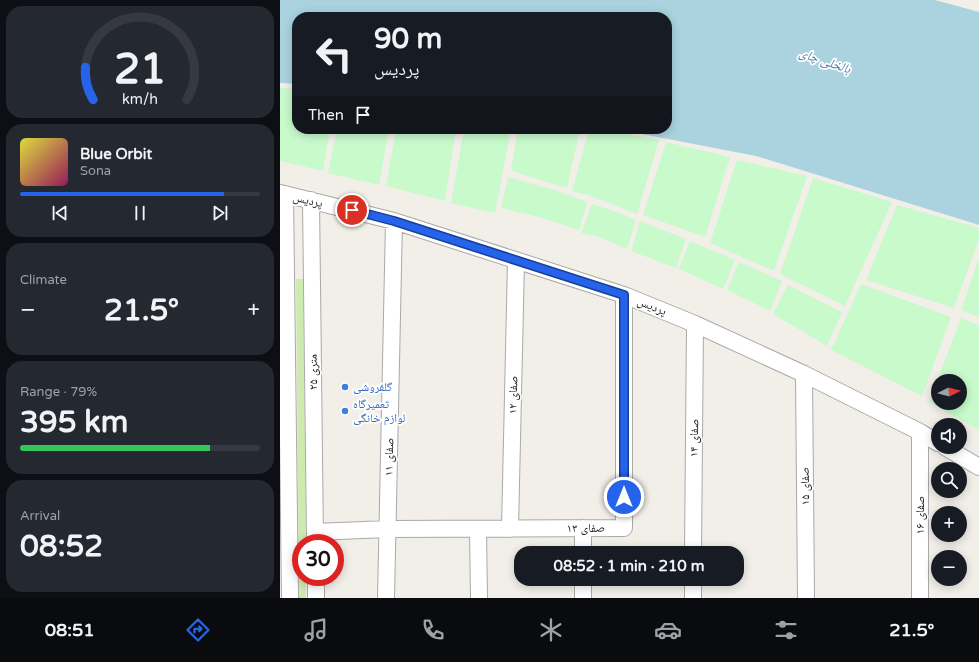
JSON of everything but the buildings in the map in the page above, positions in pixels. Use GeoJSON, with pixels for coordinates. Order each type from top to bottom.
{"type":"FeatureCollection","features":[{"type":"Feature","properties":{"kind":"street","name":"پردیس"},"geometry":{"type":"LineString","coordinates":[[282,194],[394,221],[624,295],[695,324],[804,374],[931,439]]}},
{"type":"Feature","properties":{"kind":"street"},"geometry":{"type":"LineString","coordinates":[[282,194],[285,523],[290,598]]}},
{"type":"Feature","properties":{"kind":"street","name":"۲۵ متری"},"geometry":{"type":"LineString","coordinates":[[311,200],[315,534]]}},
{"type":"Feature","properties":{"kind":"street","name":"صفای ۱۱"},"geometry":{"type":"LineString","coordinates":[[386,598],[394,221]]}},
{"type":"Feature","properties":{"kind":"street","name":"صفای ۱۲"},"geometry":{"type":"LineString","coordinates":[[510,529],[516,261]]}},
{"type":"Feature","properties":{"kind":"street","name":"صفای ۱۳"},"geometry":{"type":"LineString","coordinates":[[344,534],[387,529],[624,528],[624,295]]}},
{"type":"Feature","properties":{"kind":"street","name":"صفای ۱۴"},"geometry":{"type":"LineString","coordinates":[[693,546],[695,324]]}},
{"type":"Feature","properties":{"kind":"street","name":"صفای ۱۵"},"geometry":{"type":"LineString","coordinates":[[804,374],[806,598]]}},
{"type":"Feature","properties":{"kind":"street","name":"صفای ۱۶"},"geometry":{"type":"LineString","coordinates":[[920,432],[920,598]]}},
{"type":"Feature","properties":{"kind":"street"},"geometry":{"type":"LineString","coordinates":[[957,454],[979,467]]}},
{"type":"Feature","properties":{"kind":"street"},"geometry":{"type":"LineString","coordinates":[[584,528],[584,546]]}},
{"type":"Feature","properties":{"kind":"street"},"geometry":{"type":"LineString","coordinates":[[478,529],[479,598]]}},
{"type":"Feature","properties":{"kind":"street"},"geometry":{"type":"LineString","coordinates":[[316,586],[316,598]]}},
{"type":"Feature","properties":{"kind":"street"},"geometry":{"type":"LineString","coordinates":[[584,586],[584,598]]}},
{"type":"Feature","properties":{"kind":"street"},"geometry":{"type":"LineString","coordinates":[[692,598],[693,586]]}},
{"type":"Feature","properties":{"kind":"green space"},"geometry":{"type":"Polygon","coordinates":[[[280,88],[292,89],[292,134],[329,134],[323,171],[280,161],[280,88]]]}},
{"type":"Feature","properties":{"kind":"green space"},"geometry":{"type":"Polygon","coordinates":[[[336,134],[388,134],[379,185],[328,173],[336,134]]]}},
{"type":"Feature","properties":{"kind":"green space"},"geometry":{"type":"Polygon","coordinates":[[[395,134],[455,134],[445,201],[386,186],[395,134]]]}},
{"type":"Feature","properties":{"kind":"green space"},"geometry":{"type":"Polygon","coordinates":[[[463,134],[510,134],[495,213],[451,203],[463,134]]]}},
{"type":"Feature","properties":{"kind":"green space"},"geometry":{"type":"Polygon","coordinates":[[[517,134],[579,134],[567,188],[511,171],[517,134]]]}},
{"type":"Feature","properties":{"kind":"green space"},"geometry":{"type":"Polygon","coordinates":[[[588,134],[627,134],[659,140],[637,214],[591,196],[572,191],[588,134]]]}},
{"type":"Feature","properties":{"kind":"green space"},"geometry":{"type":"Polygon","coordinates":[[[666,142],[730,157],[705,237],[643,215],[666,142]]]}},
{"type":"Feature","properties":{"kind":"green space"},"geometry":{"type":"Polygon","coordinates":[[[737,160],[807,176],[774,271],[710,243],[737,160]]]}},
{"type":"Feature","properties":{"kind":"green space"},"geometry":{"type":"Polygon","coordinates":[[[508,177],[554,190],[587,202],[579,230],[539,217],[501,208],[508,177]]]}},
{"type":"Feature","properties":{"kind":"green space"},"geometry":{"type":"Polygon","coordinates":[[[813,178],[892,202],[845,306],[780,274],[813,178]]]}},
{"type":"Feature","properties":{"kind":"green space"},"geometry":{"type":"Polygon","coordinates":[[[592,204],[636,220],[627,249],[599,237],[581,233],[592,204]]]}},
{"type":"Feature","properties":{"kind":"green space"},"geometry":{"type":"Polygon","coordinates":[[[897,205],[979,228],[979,239],[954,308],[866,280],[897,205]]]}},
{"type":"Feature","properties":{"kind":"green space"},"geometry":{"type":"Polygon","coordinates":[[[640,221],[686,239],[676,268],[631,251],[640,221]]]}},
{"type":"Feature","properties":{"kind":"green space"},"geometry":{"type":"Polygon","coordinates":[[[690,241],[735,260],[723,289],[679,269],[690,241]]]}},
{"type":"Feature","properties":{"kind":"green space"},"geometry":{"type":"Polygon","coordinates":[[[979,258],[979,317],[961,310],[979,258]]]}},
{"type":"Feature","properties":{"kind":"green space"},"geometry":{"type":"Polygon","coordinates":[[[739,262],[782,281],[770,311],[727,290],[739,262]]]}},
{"type":"Feature","properties":{"kind":"green space"},"geometry":{"type":"Polygon","coordinates":[[[296,279],[303,279],[306,534],[298,534],[296,279]]]}},
{"type":"Feature","properties":{"kind":"green space"},"geometry":{"type":"Polygon","coordinates":[[[861,284],[951,317],[922,396],[831,350],[861,284]]]}},
{"type":"Feature","properties":{"kind":"green space"},"geometry":{"type":"Polygon","coordinates":[[[788,285],[842,312],[827,346],[773,314],[788,285]]]}},
{"type":"Feature","properties":{"kind":"green space"},"geometry":{"type":"Polygon","coordinates":[[[961,318],[979,325],[979,430],[967,423],[967,418],[958,418],[943,410],[967,410],[967,374],[940,374],[961,318]]]}},
{"type":"Feature","properties":{"kind":"green space"},"geometry":{"type":"Polygon","coordinates":[[[299,586],[306,586],[306,598],[299,598],[299,586]]]}},
{"type":"Feature","properties":{"kind":"water","name":"بالخلی چای"},"geometry":{"type":"Polygon","coordinates":[[[280,0],[935,0],[979,12],[979,225],[756,156],[642,134],[672,134],[672,12],[292,12],[292,84],[280,83],[280,0]]]}},
{"type":"Feature","properties":{"kind":"place","name":"گلفروشی"},"geometry":{"type":"Point","coordinates":[345,387]}},
{"type":"Feature","properties":{"kind":"place","name":"تعمیرگاه لوازم خانگی"},"geometry":{"type":"Point","coordinates":[345,411]}},
{"type":"Feature","properties":{"kind":"route"},"geometry":{"type":"LineString","coordinates":[[352,210],[394,221],[624,295],[624,497]]}}]}
